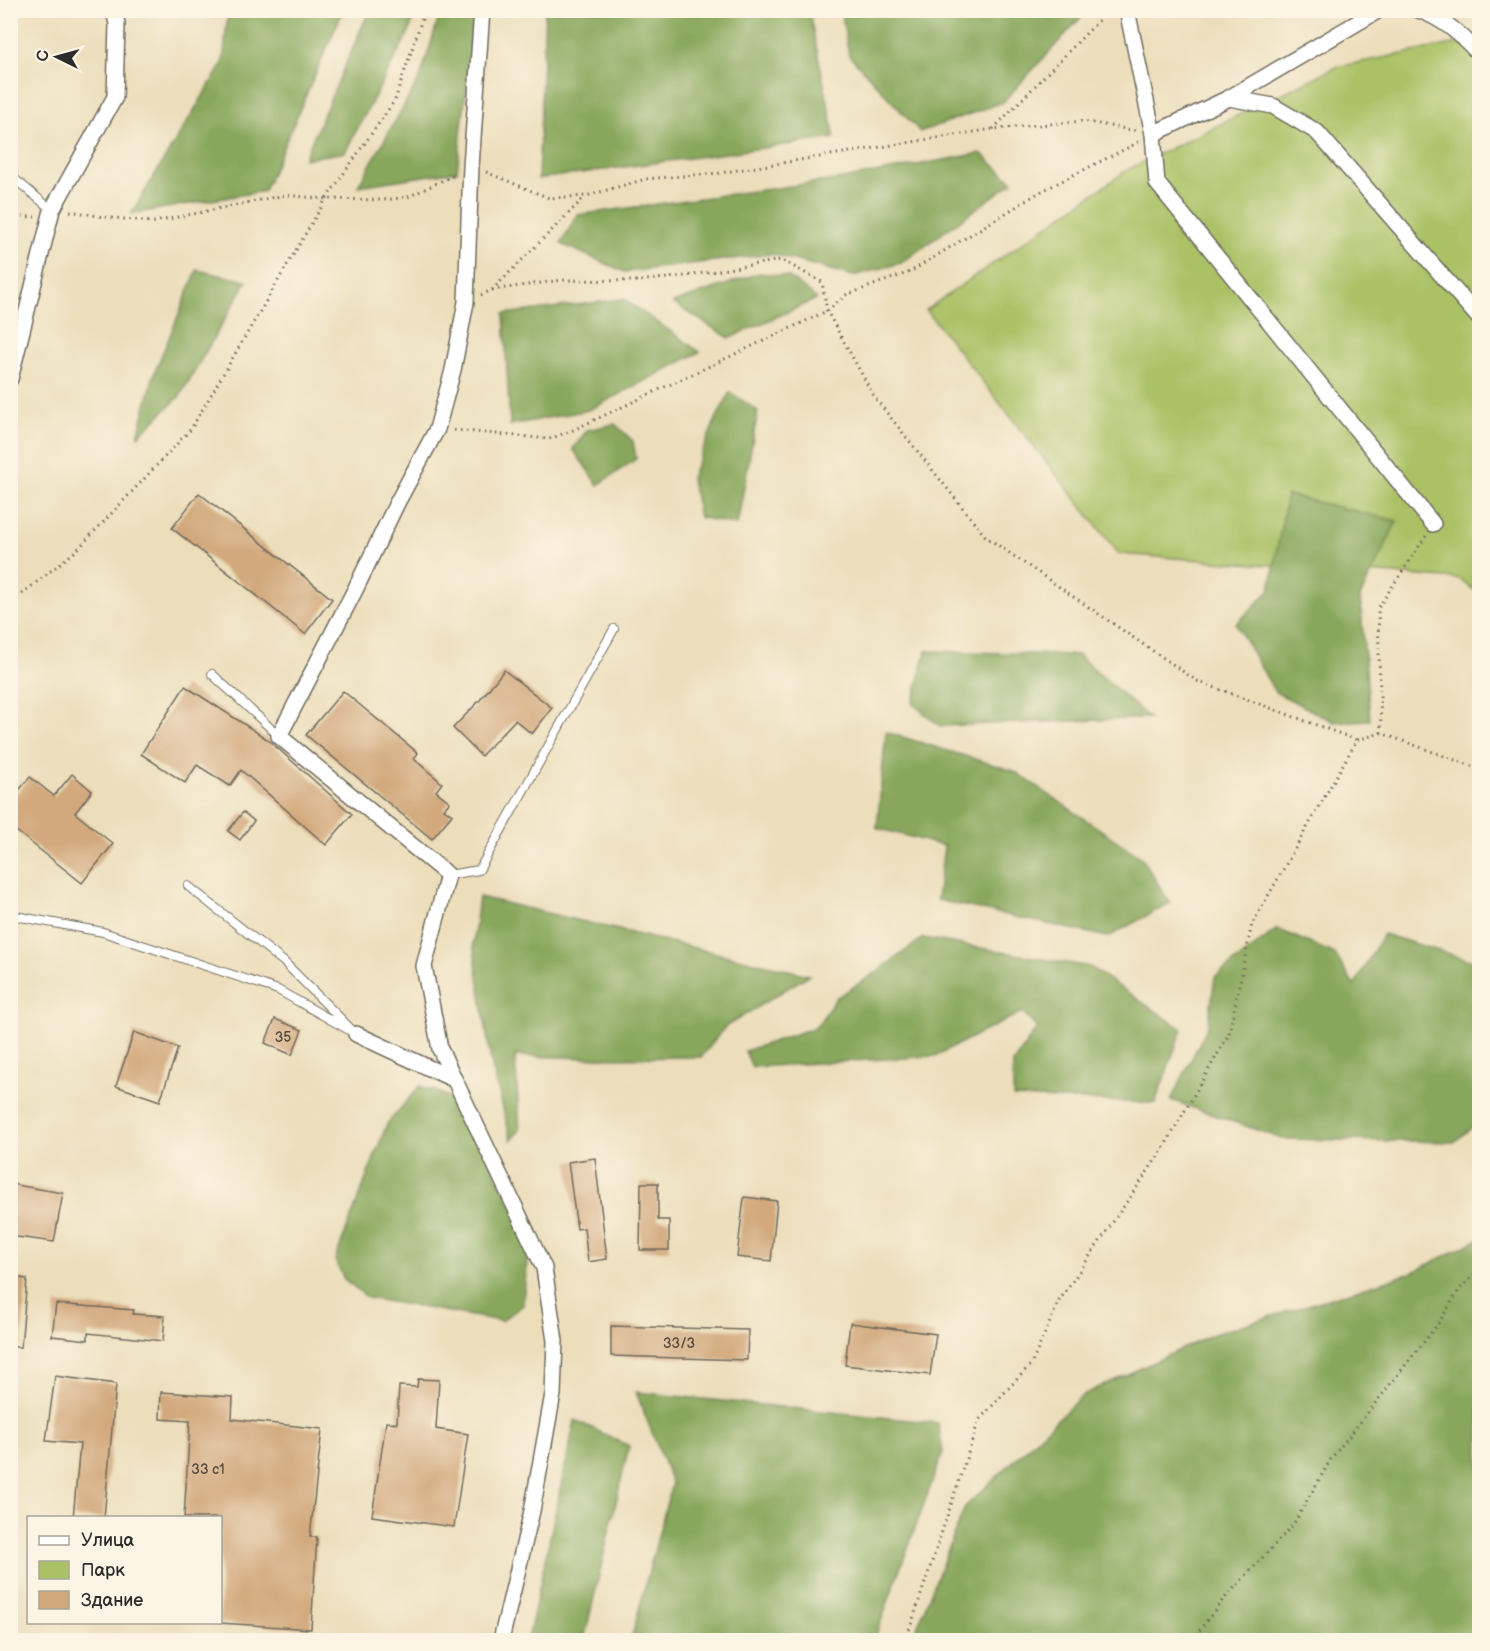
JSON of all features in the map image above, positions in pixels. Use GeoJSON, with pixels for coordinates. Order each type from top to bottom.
{"type":"FeatureCollection","features":[{"type":"Feature","properties":{"kind":"street"},"geometry":{"type":"LineString","coordinates":[[10,379],[52,210],[115,98],[117,24],[114,10]]}},
{"type":"Feature","properties":{"kind":"street"},"geometry":{"type":"LineString","coordinates":[[482,10],[471,166],[466,302],[453,370],[437,429],[279,736],[448,875],[424,966],[440,1049],[544,1268],[555,1341],[553,1394],[532,1511],[501,1641]]}},
{"type":"Feature","properties":{"kind":"street"},"geometry":{"type":"LineString","coordinates":[[1127,10],[1153,134],[1157,183],[1433,524]]}},
{"type":"Feature","properties":{"kind":"street"},"geometry":{"type":"LineString","coordinates":[[1153,134],[1229,98],[1379,10]]}},
{"type":"Feature","properties":{"kind":"street"},"geometry":{"type":"LineString","coordinates":[[1418,10],[1430,14],[1471,44],[1479,55]]}},
{"type":"Feature","properties":{"kind":"street"},"geometry":{"type":"LineString","coordinates":[[1229,98],[1273,106],[1317,132],[1479,319]]}},
{"type":"Feature","properties":{"kind":"street"},"geometry":{"type":"LineString","coordinates":[[356,1034],[453,1078]]}},
{"type":"Feature","properties":{"kind":"lane"},"geometry":{"type":"LineString","coordinates":[[10,175],[52,210]]}},
{"type":"Feature","properties":{"kind":"lane"},"geometry":{"type":"LineString","coordinates":[[448,875],[479,870],[614,629]]}},
{"type":"Feature","properties":{"kind":"lane"},"geometry":{"type":"LineString","coordinates":[[212,674],[279,736]]}},
{"type":"Feature","properties":{"kind":"lane"},"geometry":{"type":"LineString","coordinates":[[188,886],[284,962],[356,1034]]}},
{"type":"Feature","properties":{"kind":"lane"},"geometry":{"type":"LineString","coordinates":[[10,915],[103,932],[278,990],[356,1034]]}},
{"type":"Feature","properties":{"kind":"path"},"geometry":{"type":"LineString","coordinates":[[10,596],[23,593],[77,550],[191,429],[326,199],[395,100],[425,10]]}},
{"type":"Feature","properties":{"kind":"path"},"geometry":{"type":"LineString","coordinates":[[993,129],[1110,10]]}},
{"type":"Feature","properties":{"kind":"path"},"geometry":{"type":"LineString","coordinates":[[10,216],[36,218],[52,210],[154,222],[285,195],[326,199],[384,200],[408,197],[471,166],[549,198],[586,196],[646,179],[718,173],[993,129],[1083,121],[1153,134]]}},
{"type":"Feature","properties":{"kind":"path"},"geometry":{"type":"LineString","coordinates":[[437,429],[549,439],[571,431],[827,311],[846,295],[910,272],[1040,192],[1153,134]]}},
{"type":"Feature","properties":{"kind":"path"},"geometry":{"type":"LineString","coordinates":[[492,290],[586,196]]}},
{"type":"Feature","properties":{"kind":"path"},"geometry":{"type":"LineString","coordinates":[[466,302],[492,290],[562,280],[637,281],[686,276],[781,260],[822,282],[827,311],[875,398],[986,537],[1197,681],[1357,740],[1381,733],[1479,769]]}},
{"type":"Feature","properties":{"kind":"path"},"geometry":{"type":"LineString","coordinates":[[1381,733],[1378,608],[1433,524]]}},
{"type":"Feature","properties":{"kind":"path"},"geometry":{"type":"LineString","coordinates":[[903,1641],[910,1628],[979,1420],[1032,1363],[1059,1301],[1163,1149],[1229,1034],[1252,924],[1357,740]]}},
{"type":"Feature","properties":{"kind":"path"},"geometry":{"type":"LineString","coordinates":[[1192,1641],[1222,1601],[1293,1526],[1331,1459],[1426,1339],[1459,1290],[1479,1269]]}},
{"type":"Feature","properties":{"kind":"green space"},"geometry":{"type":"Polygon","coordinates":[[[841,10],[1087,11],[1003,102],[920,132],[849,55],[841,10]]]}},
{"type":"Feature","properties":{"kind":"green space"},"geometry":{"type":"Polygon","coordinates":[[[228,11],[343,11],[264,191],[131,214],[223,63],[228,11]]]}},
{"type":"Feature","properties":{"kind":"green space"},"geometry":{"type":"Polygon","coordinates":[[[369,11],[416,11],[409,32],[345,152],[304,159],[369,11]]]}},
{"type":"Feature","properties":{"kind":"green space"},"geometry":{"type":"Polygon","coordinates":[[[441,11],[475,11],[457,171],[358,186],[420,78],[441,11]]]}},
{"type":"Feature","properties":{"kind":"green space"},"geometry":{"type":"Polygon","coordinates":[[[545,11],[809,11],[835,138],[538,179],[545,11]]]}},
{"type":"Feature","properties":{"kind":"green space"},"geometry":{"type":"Polygon","coordinates":[[[1479,39],[1479,594],[1460,579],[1119,554],[926,310],[1129,169],[1336,67],[1479,39]]]}},
{"type":"Feature","properties":{"kind":"green space"},"geometry":{"type":"Polygon","coordinates":[[[981,153],[1013,182],[901,263],[853,276],[772,254],[625,272],[561,244],[577,215],[842,179],[981,153]]]}},
{"type":"Feature","properties":{"kind":"green space"},"geometry":{"type":"Polygon","coordinates":[[[197,270],[247,281],[180,396],[138,436],[154,374],[197,270]]]}},
{"type":"Feature","properties":{"kind":"green space"},"geometry":{"type":"Polygon","coordinates":[[[759,273],[789,277],[817,299],[729,338],[673,303],[759,273]]]}},
{"type":"Feature","properties":{"kind":"green space"},"geometry":{"type":"Polygon","coordinates":[[[624,299],[700,352],[589,410],[510,425],[504,314],[624,299]]]}},
{"type":"Feature","properties":{"kind":"green space"},"geometry":{"type":"Polygon","coordinates":[[[730,392],[758,411],[737,525],[699,517],[691,478],[730,392]]]}},
{"type":"Feature","properties":{"kind":"green space"},"geometry":{"type":"Polygon","coordinates":[[[615,424],[633,441],[636,459],[598,485],[573,449],[587,430],[615,424]]]}},
{"type":"Feature","properties":{"kind":"green space"},"geometry":{"type":"Polygon","coordinates":[[[1287,495],[1397,521],[1360,597],[1370,720],[1334,722],[1275,692],[1236,624],[1270,590],[1287,495]]]}},
{"type":"Feature","properties":{"kind":"green space"},"geometry":{"type":"Polygon","coordinates":[[[926,651],[1078,655],[1149,718],[940,726],[913,704],[926,651]]]}},
{"type":"Feature","properties":{"kind":"green space"},"geometry":{"type":"Polygon","coordinates":[[[886,732],[1014,771],[1142,858],[1170,903],[1108,937],[937,900],[944,846],[877,828],[886,732]]]}},
{"type":"Feature","properties":{"kind":"green space"},"geometry":{"type":"Polygon","coordinates":[[[479,897],[809,975],[725,1027],[701,1057],[515,1056],[520,1130],[511,1140],[491,1062],[473,943],[479,897]]]}},
{"type":"Feature","properties":{"kind":"green space"},"geometry":{"type":"Polygon","coordinates":[[[1277,929],[1335,954],[1354,986],[1383,934],[1479,963],[1479,1122],[1454,1142],[1283,1139],[1171,1100],[1208,1026],[1215,977],[1277,929]]]}},
{"type":"Feature","properties":{"kind":"green space"},"geometry":{"type":"Polygon","coordinates":[[[923,938],[1090,967],[1182,1029],[1155,1103],[1013,1097],[1013,1063],[1037,1028],[1022,1012],[935,1056],[752,1067],[745,1051],[816,1027],[837,997],[871,976],[923,938]]]}},
{"type":"Feature","properties":{"kind":"green space"},"geometry":{"type":"Polygon","coordinates":[[[420,1086],[459,1100],[529,1239],[523,1305],[501,1321],[368,1298],[344,1279],[335,1260],[387,1124],[420,1086]]]}},
{"type":"Feature","properties":{"kind":"green space"},"geometry":{"type":"Polygon","coordinates":[[[1479,1239],[1479,1640],[912,1640],[965,1507],[1083,1395],[1214,1334],[1411,1273],[1479,1239]]]}},
{"type":"Feature","properties":{"kind":"green space"},"geometry":{"type":"Polygon","coordinates":[[[636,1392],[938,1423],[943,1452],[874,1640],[631,1640],[672,1483],[636,1392]]]}},
{"type":"Feature","properties":{"kind":"green space"},"geometry":{"type":"Polygon","coordinates":[[[575,1420],[629,1446],[584,1640],[528,1640],[575,1420]]]}},
{"type":"Feature","properties":{"kind":"building"},"geometry":{"type":"Polygon","coordinates":[[[199,493],[332,599],[305,634],[172,528],[199,493]]]}},
{"type":"Feature","properties":{"kind":"building"},"geometry":{"type":"Polygon","coordinates":[[[504,670],[552,708],[532,734],[515,720],[481,756],[453,728],[504,670]]]}},
{"type":"Feature","properties":{"kind":"building"},"geometry":{"type":"Polygon","coordinates":[[[185,686],[267,739],[352,814],[326,845],[241,770],[230,786],[197,765],[185,783],[141,754],[185,686]]]}},
{"type":"Feature","properties":{"kind":"building"},"geometry":{"type":"Polygon","coordinates":[[[343,691],[418,753],[414,759],[442,783],[436,791],[450,802],[444,809],[452,815],[432,839],[306,735],[343,691]]]}},
{"type":"Feature","properties":{"kind":"building"},"geometry":{"type":"Polygon","coordinates":[[[72,774],[92,791],[75,813],[113,844],[82,883],[10,826],[10,801],[30,777],[54,796],[72,774]]]}},
{"type":"Feature","properties":{"kind":"building"},"geometry":{"type":"Polygon","coordinates":[[[243,812],[254,821],[240,840],[228,831],[243,812]]]}},
{"type":"Feature","properties":{"kind":"building"},"geometry":{"type":"Polygon","coordinates":[[[275,1019],[302,1030],[292,1055],[265,1043],[275,1019]]]}},
{"type":"Feature","properties":{"kind":"building"},"geometry":{"type":"Polygon","coordinates":[[[134,1032],[178,1048],[160,1101],[116,1086],[134,1032]]]}},
{"type":"Feature","properties":{"kind":"building"},"geometry":{"type":"Polygon","coordinates":[[[595,1158],[607,1259],[588,1262],[584,1228],[577,1229],[568,1162],[595,1158]]]}},
{"type":"Feature","properties":{"kind":"building"},"geometry":{"type":"Polygon","coordinates":[[[641,1183],[658,1183],[658,1220],[669,1220],[669,1250],[640,1250],[641,1183]]]}},
{"type":"Feature","properties":{"kind":"building"},"geometry":{"type":"Polygon","coordinates":[[[10,1184],[63,1193],[54,1242],[10,1236],[10,1184]]]}},
{"type":"Feature","properties":{"kind":"building"},"geometry":{"type":"Polygon","coordinates":[[[744,1197],[777,1201],[771,1261],[737,1257],[744,1197]]]}},
{"type":"Feature","properties":{"kind":"building"},"geometry":{"type":"Polygon","coordinates":[[[10,1277],[27,1279],[21,1347],[10,1347],[10,1277]]]}},
{"type":"Feature","properties":{"kind":"building"},"geometry":{"type":"Polygon","coordinates":[[[56,1304],[134,1310],[133,1314],[165,1316],[163,1341],[88,1333],[88,1340],[52,1336],[56,1304]]]}},
{"type":"Feature","properties":{"kind":"building"},"geometry":{"type":"Polygon","coordinates":[[[850,1323],[936,1334],[930,1375],[845,1365],[850,1323]]]}},
{"type":"Feature","properties":{"kind":"building"},"geometry":{"type":"Polygon","coordinates":[[[611,1326],[748,1330],[747,1360],[611,1356],[611,1326]]]}},
{"type":"Feature","properties":{"kind":"building"},"geometry":{"type":"Polygon","coordinates":[[[55,1376],[116,1384],[104,1516],[73,1516],[80,1444],[46,1441],[55,1376]]]}},
{"type":"Feature","properties":{"kind":"building"},"geometry":{"type":"Polygon","coordinates":[[[418,1379],[439,1380],[436,1429],[468,1434],[454,1527],[372,1516],[386,1422],[397,1423],[399,1386],[417,1387],[418,1379]]]}},
{"type":"Feature","properties":{"kind":"building"},"geometry":{"type":"Polygon","coordinates":[[[161,1392],[233,1397],[232,1419],[322,1429],[310,1537],[317,1537],[311,1629],[222,1623],[222,1516],[184,1516],[190,1421],[160,1419],[161,1392]]]}}]}
